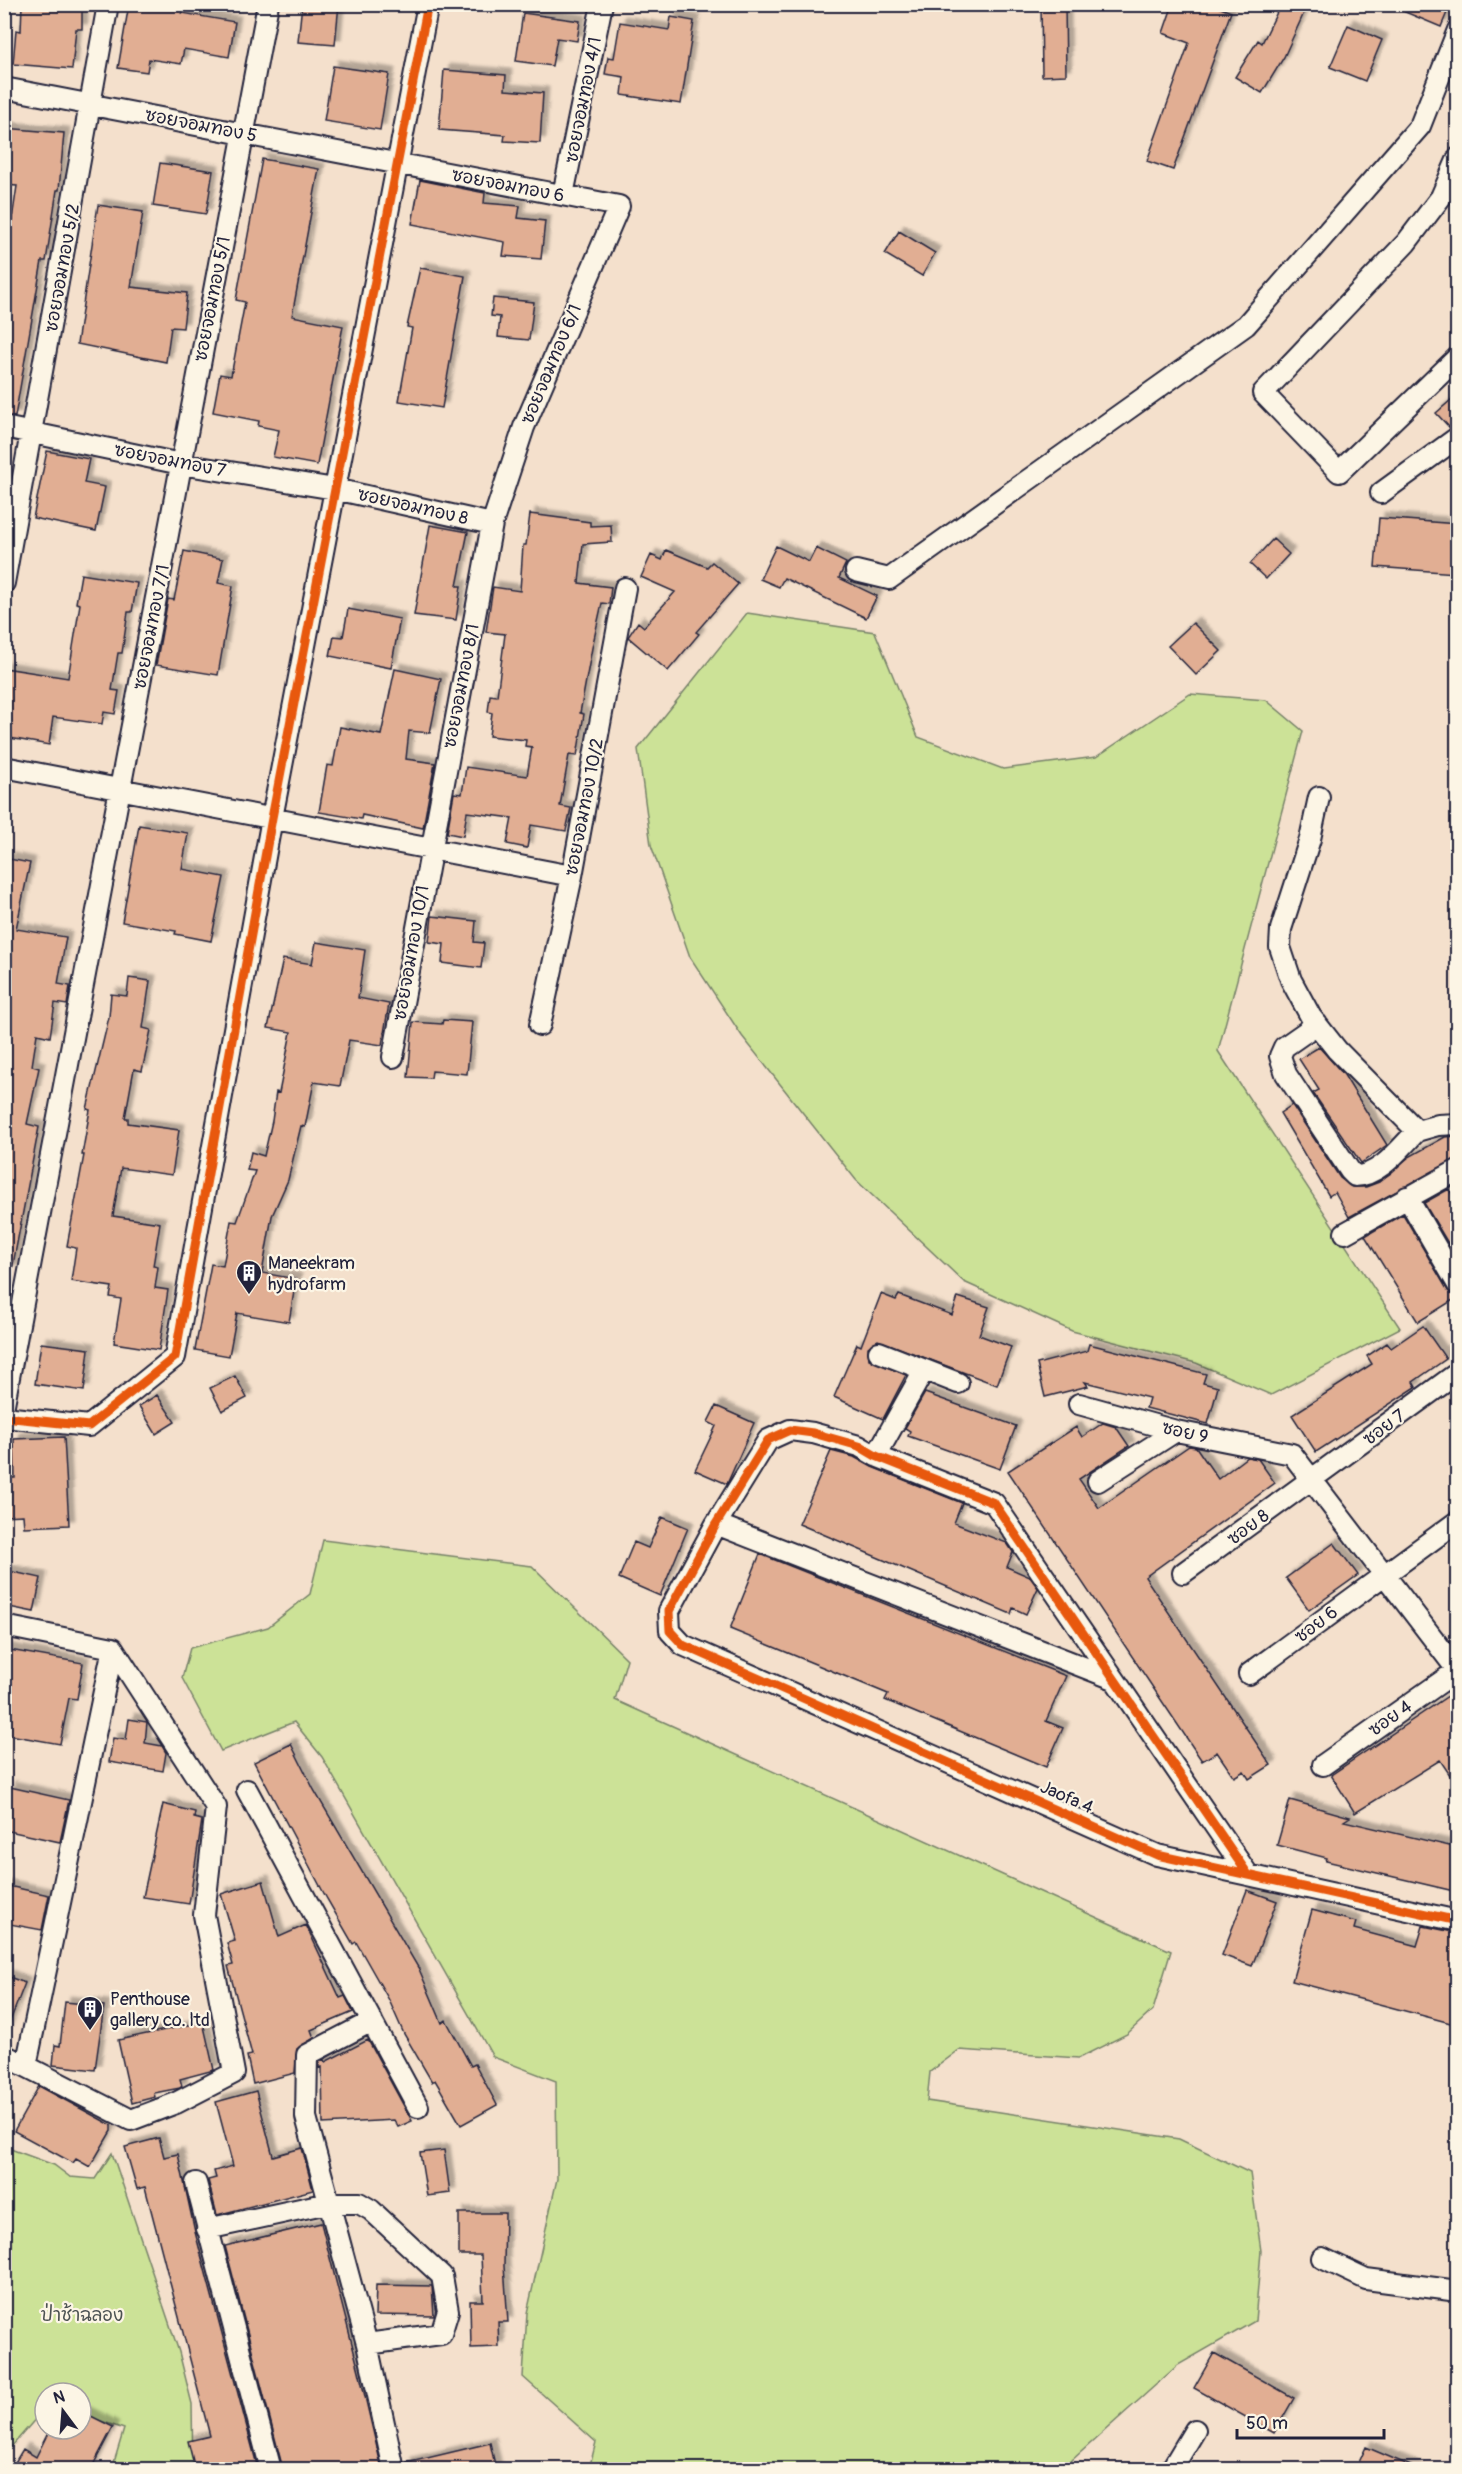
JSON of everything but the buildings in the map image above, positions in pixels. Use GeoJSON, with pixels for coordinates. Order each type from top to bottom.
{"type":"FeatureCollection","features":[{"type":"Feature","properties":{"kind":"street","name":"ซอยจอมทอง 5/2"},"geometry":{"type":"LineString","coordinates":[[4,583],[92,104],[108,4]]}},
{"type":"Feature","properties":{"kind":"street","name":"ซอยจอมทอง 5/1"},"geometry":{"type":"LineString","coordinates":[[181,464],[268,4]]}},
{"type":"Feature","properties":{"kind":"street"},"geometry":{"type":"LineString","coordinates":[[4,1417],[89,1426],[175,1357],[272,818],[428,4]]}},
{"type":"Feature","properties":{"kind":"street","name":"ซอยจอมทอง 4/1"},"geometry":{"type":"LineString","coordinates":[[563,195],[602,4]]}},
{"type":"Feature","properties":{"kind":"street"},"geometry":{"type":"LineString","coordinates":[[856,571],[889,579],[1246,325],[1420,126],[1458,30]]}},
{"type":"Feature","properties":{"kind":"street","name":"ซอยจอมทอง 5"},"geometry":{"type":"LineString","coordinates":[[4,88],[398,163]]}},
{"type":"Feature","properties":{"kind":"street"},"geometry":{"type":"LineString","coordinates":[[1458,158],[1441,197],[1406,243],[1263,393],[1339,472],[1458,357]]}},
{"type":"Feature","properties":{"kind":"street","name":"ซอยจอมทอง 6"},"geometry":{"type":"LineString","coordinates":[[398,163],[619,206]]}},
{"type":"Feature","properties":{"kind":"street","name":"ซอยจอมทอง 6/1"},"geometry":{"type":"LineString","coordinates":[[492,524],[524,427],[619,206]]}},
{"type":"Feature","properties":{"kind":"street","name":"ซอยจอมทอง 7"},"geometry":{"type":"LineString","coordinates":[[4,427],[181,464],[335,489]]}},
{"type":"Feature","properties":{"kind":"street"},"geometry":{"type":"LineString","coordinates":[[1381,493],[1458,437]]}},
{"type":"Feature","properties":{"kind":"street","name":"ซอยจอมทอง 7/1"},"geometry":{"type":"LineString","coordinates":[[4,1404],[181,464]]}},
{"type":"Feature","properties":{"kind":"street","name":"ซอยจอมทอง 8"},"geometry":{"type":"LineString","coordinates":[[335,489],[492,524]]}},
{"type":"Feature","properties":{"kind":"street","name":"ซอยจอมทอง 8/1"},"geometry":{"type":"LineString","coordinates":[[430,849],[492,524]]}},
{"type":"Feature","properties":{"kind":"street","name":"ซอยจอมทอง 10/2"},"geometry":{"type":"LineString","coordinates":[[540,1025],[572,876],[625,588]]}},
{"type":"Feature","properties":{"kind":"street"},"geometry":{"type":"LineString","coordinates":[[4,767],[572,876]]}},
{"type":"Feature","properties":{"kind":"street"},"geometry":{"type":"LineString","coordinates":[[1319,797],[1310,839],[1281,929],[1280,947],[1291,980],[1317,1024],[1337,1050],[1417,1131]]}},
{"type":"Feature","properties":{"kind":"street","name":"ซอยจอมทอง 10/1"},"geometry":{"type":"LineString","coordinates":[[393,1057],[430,849]]}},
{"type":"Feature","properties":{"kind":"street"},"geometry":{"type":"LineString","coordinates":[[1317,1024],[1292,1039],[1284,1047],[1280,1056],[1286,1074],[1355,1176],[1362,1176],[1388,1161],[1417,1131],[1438,1125],[1458,1124]]}},
{"type":"Feature","properties":{"kind":"street"},"geometry":{"type":"LineString","coordinates":[[1346,1233],[1458,1170]]}},
{"type":"Feature","properties":{"kind":"street"},"geometry":{"type":"LineString","coordinates":[[1407,1197],[1458,1285]]}},
{"type":"Feature","properties":{"kind":"street"},"geometry":{"type":"LineString","coordinates":[[879,1352],[958,1383]]}},
{"type":"Feature","properties":{"kind":"street"},"geometry":{"type":"LineString","coordinates":[[876,1456],[924,1370]]}},
{"type":"Feature","properties":{"kind":"street","name":"ซอย 7"},"geometry":{"type":"LineString","coordinates":[[1312,1480],[1456,1374]]}},
{"type":"Feature","properties":{"kind":"street","name":"ซอย 9"},"geometry":{"type":"LineString","coordinates":[[1079,1404],[1176,1431],[1292,1454],[1312,1480]]}},
{"type":"Feature","properties":{"kind":"street"},"geometry":{"type":"LineString","coordinates":[[1114,1679],[716,1524],[768,1440],[790,1430],[860,1446],[876,1456],[994,1503],[1247,1873]]}},
{"type":"Feature","properties":{"kind":"street"},"geometry":{"type":"LineString","coordinates":[[1098,1481],[1176,1431]]}},
{"type":"Feature","properties":{"kind":"street"},"geometry":{"type":"LineString","coordinates":[[1312,1480],[1458,1670]]}},
{"type":"Feature","properties":{"kind":"street","name":"ซอย 8"},"geometry":{"type":"LineString","coordinates":[[1183,1573],[1312,1480]]}},
{"type":"Feature","properties":{"kind":"street","name":"ซอย 6"},"geometry":{"type":"LineString","coordinates":[[1249,1674],[1458,1521]]}},
{"type":"Feature","properties":{"kind":"street","name":"Jaofa 4"},"geometry":{"type":"LineString","coordinates":[[716,1524],[669,1611],[670,1631],[682,1645],[1157,1856],[1247,1873],[1458,1921]]}},
{"type":"Feature","properties":{"kind":"street"},"geometry":{"type":"LineString","coordinates":[[4,1626],[113,1648],[216,1808],[204,1915],[234,2073],[176,2103],[131,2120],[4,2055]]}},
{"type":"Feature","properties":{"kind":"street"},"geometry":{"type":"LineString","coordinates":[[26,2066],[113,1648]]}},
{"type":"Feature","properties":{"kind":"street","name":"ซอย 4"},"geometry":{"type":"LineString","coordinates":[[1323,1766],[1458,1670]]}},
{"type":"Feature","properties":{"kind":"street"},"geometry":{"type":"LineString","coordinates":[[247,1790],[418,2108]]}},
{"type":"Feature","properties":{"kind":"street"},"geometry":{"type":"LineString","coordinates":[[372,2021],[307,2055],[306,2117],[367,2344],[394,2469]]}},
{"type":"Feature","properties":{"kind":"street"},"geometry":{"type":"LineString","coordinates":[[196,2183],[271,2469]]}},
{"type":"Feature","properties":{"kind":"street"},"geometry":{"type":"LineString","coordinates":[[207,2229],[328,2203],[359,2203],[371,2210],[442,2276],[448,2311],[441,2334],[405,2341],[367,2344]]}},
{"type":"Feature","properties":{"kind":"street"},"geometry":{"type":"LineString","coordinates":[[1322,2258],[1366,2279],[1458,2291]]}},
{"type":"Feature","properties":{"kind":"street"},"geometry":{"type":"LineString","coordinates":[[1171,2469],[1195,2430]]}},
{"type":"Feature","properties":{"kind":"green space"},"geometry":{"type":"Polygon","coordinates":[[[747,613],[875,632],[918,737],[1003,769],[1096,757],[1190,694],[1266,700],[1303,731],[1218,1051],[1400,1328],[1271,1395],[1196,1363],[1072,1331],[964,1282],[856,1180],[742,1036],[690,957],[651,845],[638,749],[747,613]]]}},
{"type":"Feature","properties":{"kind":"green space"},"geometry":{"type":"Polygon","coordinates":[[[323,1540],[532,1566],[627,1659],[615,1700],[1171,1951],[1153,2010],[1127,2034],[1079,2058],[959,2050],[930,2072],[927,2101],[1179,2139],[1250,2173],[1261,2251],[1255,2321],[1178,2365],[1062,2469],[589,2469],[596,2442],[523,2377],[527,2313],[557,2179],[556,2081],[493,2057],[322,1757],[294,1722],[221,1751],[182,1678],[190,1648],[268,1627],[310,1594],[323,1540]]]}},
{"type":"Feature","properties":{"kind":"green space","name":"ป่าช้าฉลอง"},"geometry":{"type":"Polygon","coordinates":[[[5,2147],[54,2165],[70,2177],[95,2179],[112,2153],[179,2352],[192,2404],[193,2469],[112,2469],[124,2429],[93,2418],[93,2381],[33,2381],[33,2422],[5,2454],[5,2147]]]}},
{"type":"Feature","properties":{"kind":"cycle path"},"geometry":{"type":"LineString","coordinates":[[4,1417],[89,1426],[175,1357],[272,818],[428,4]]}},
{"type":"Feature","properties":{"kind":"cycle path"},"geometry":{"type":"LineString","coordinates":[[1247,1873],[994,1503],[876,1456],[859,1446],[813,1433],[790,1430],[768,1440],[716,1524],[669,1611],[670,1631],[683,1645],[1157,1855],[1458,1921]]}},
{"type":"Feature","properties":{"kind":"place","name":"Maneekram hydrofarm"},"geometry":{"type":"Point","coordinates":[249,1296]}},
{"type":"Feature","properties":{"kind":"place","name":"Penthouse gallery co. ltd"},"geometry":{"type":"Point","coordinates":[90,2032]}}]}
